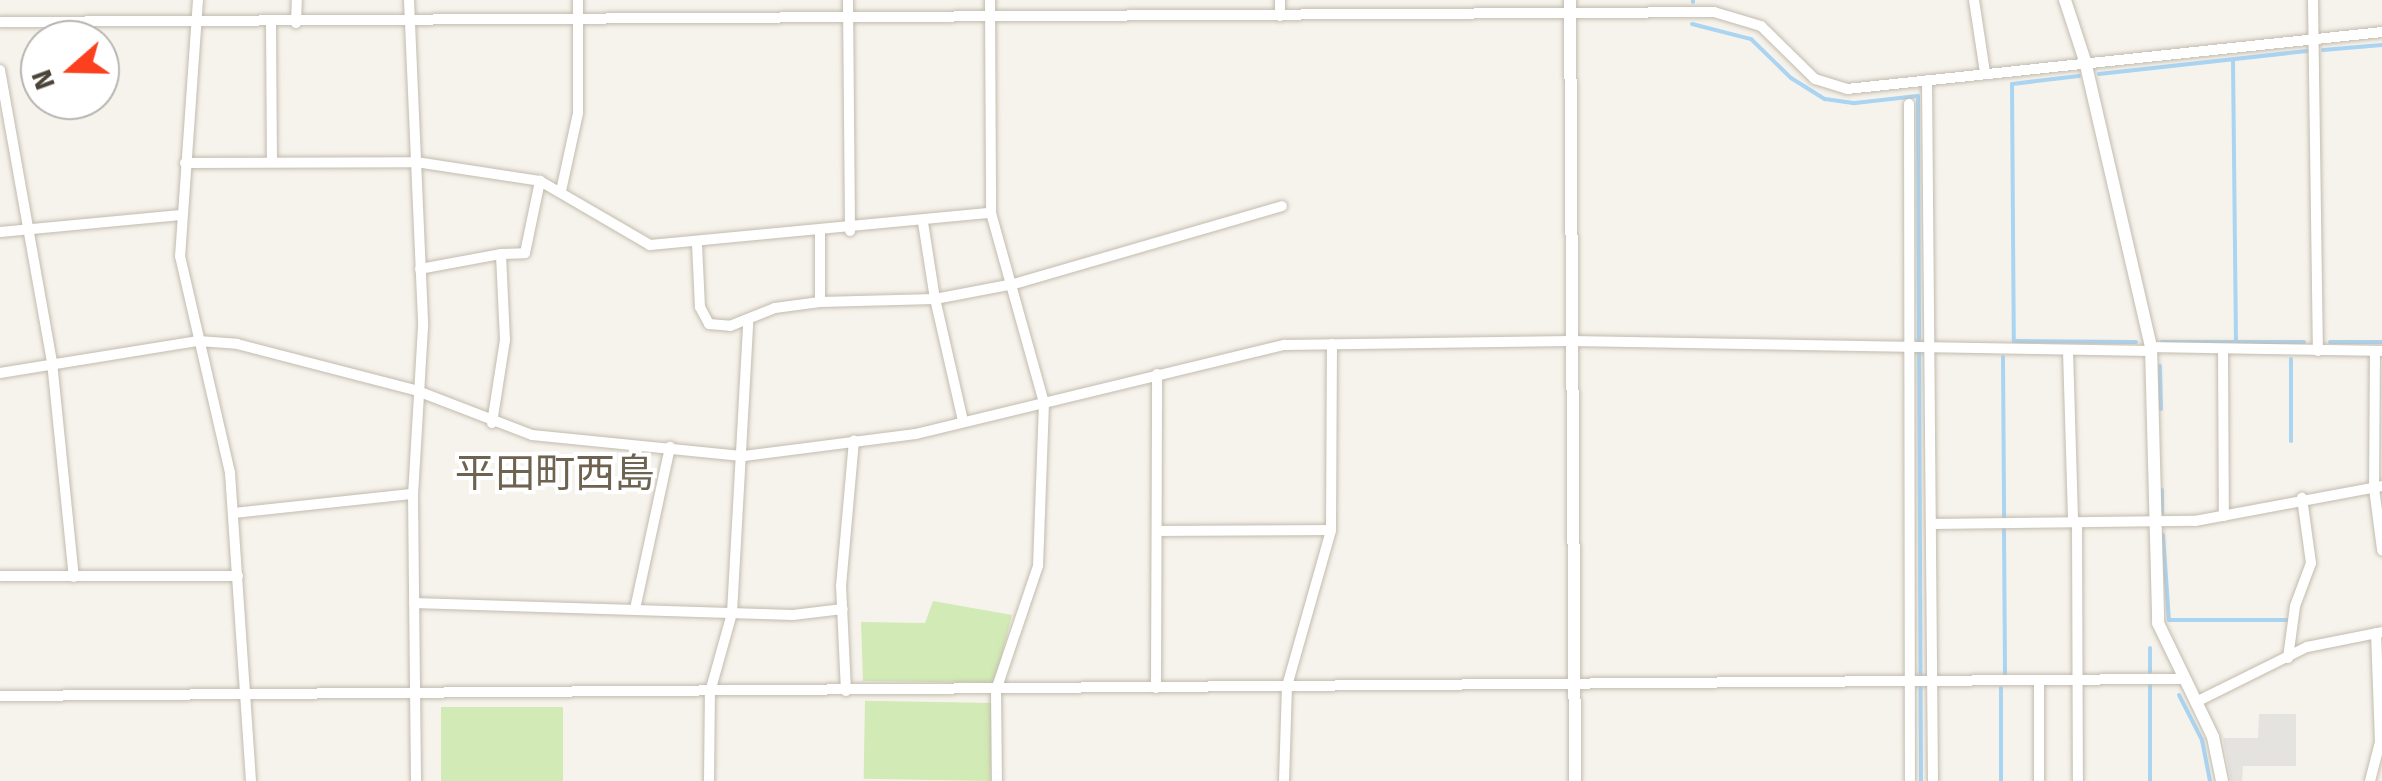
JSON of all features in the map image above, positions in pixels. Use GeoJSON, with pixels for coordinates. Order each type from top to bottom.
{"type":"FeatureCollection","features":[{"type":"Feature","properties":{"kind":"street"},"geometry":{"type":"LineString","coordinates":[[198,0],[180,256],[234,513],[251,781]]}},
{"type":"Feature","properties":{"kind":"street"},"geometry":{"type":"LineString","coordinates":[[296,23],[297,0]]}},
{"type":"Feature","properties":{"kind":"street"},"geometry":{"type":"LineString","coordinates":[[409,0],[420,268],[412,494],[416,781]]}},
{"type":"Feature","properties":{"kind":"street"},"geometry":{"type":"LineString","coordinates":[[561,191],[578,113],[578,0]]}},
{"type":"Feature","properties":{"kind":"street"},"geometry":{"type":"LineString","coordinates":[[848,0],[850,231]]}},
{"type":"Feature","properties":{"kind":"street"},"geometry":{"type":"LineString","coordinates":[[990,0],[991,213],[1044,402],[1038,566],[996,690],[997,781]]}},
{"type":"Feature","properties":{"kind":"street"},"geometry":{"type":"LineString","coordinates":[[1280,0],[1280,16]]}},
{"type":"Feature","properties":{"kind":"street"},"geometry":{"type":"LineString","coordinates":[[1974,0],[1985,73]]}},
{"type":"Feature","properties":{"kind":"street"},"geometry":{"type":"LineString","coordinates":[[2065,0],[2085,60],[2151,349],[2158,623],[2196,702],[2222,781]]}},
{"type":"Feature","properties":{"kind":"street"},"geometry":{"type":"LineString","coordinates":[[2313,0],[2318,350]]}},
{"type":"Feature","properties":{"kind":"street"},"geometry":{"type":"LineString","coordinates":[[0,22],[270,24],[1280,16],[1570,7],[1730,14],[1761,26],[1828,86],[1927,80],[2085,60],[2382,32]]}},
{"type":"Feature","properties":{"kind":"street"},"geometry":{"type":"LineString","coordinates":[[1570,7],[1575,781]]}},
{"type":"Feature","properties":{"kind":"street"},"geometry":{"type":"LineString","coordinates":[[270,24],[272,161]]}},
{"type":"Feature","properties":{"kind":"street"},"geometry":{"type":"LineString","coordinates":[[0,70],[52,362],[74,577]]}},
{"type":"Feature","properties":{"kind":"street"},"geometry":{"type":"LineString","coordinates":[[1927,80],[1918,131],[1910,348],[1922,681],[1933,781]]}},
{"type":"Feature","properties":{"kind":"street"},"geometry":{"type":"LineString","coordinates":[[1909,104],[1918,131],[1932,524],[1922,681],[1910,781]]}},
{"type":"Feature","properties":{"kind":"street"},"geometry":{"type":"LineString","coordinates":[[184,163],[416,162],[540,181],[561,191],[634,242],[697,244],[850,231],[991,213]]}},
{"type":"Feature","properties":{"kind":"street"},"geometry":{"type":"LineString","coordinates":[[420,268],[524,253],[540,181]]}},
{"type":"Feature","properties":{"kind":"street"},"geometry":{"type":"LineString","coordinates":[[697,244],[700,307],[709,324],[748,323],[774,308],[820,302],[934,299],[1014,284],[1282,206]]}},
{"type":"Feature","properties":{"kind":"street"},"geometry":{"type":"LineString","coordinates":[[0,232],[181,216]]}},
{"type":"Feature","properties":{"kind":"street"},"geometry":{"type":"LineString","coordinates":[[923,222],[934,299],[963,422]]}},
{"type":"Feature","properties":{"kind":"street"},"geometry":{"type":"LineString","coordinates":[[820,234],[820,302]]}},
{"type":"Feature","properties":{"kind":"street"},"geometry":{"type":"LineString","coordinates":[[492,422],[506,340],[502,254]]}},
{"type":"Feature","properties":{"kind":"street"},"geometry":{"type":"LineString","coordinates":[[709,781],[710,692],[732,613],[744,456],[738,420],[748,323]]}},
{"type":"Feature","properties":{"kind":"street"},"geometry":{"type":"LineString","coordinates":[[0,373],[198,340],[306,359],[415,390],[532,436],[744,456],[963,422],[1258,348],[1571,341],[2378,351],[2382,550]]}},
{"type":"Feature","properties":{"kind":"street"},"geometry":{"type":"LineString","coordinates":[[1284,781],[1287,686],[1331,530],[1332,344]]}},
{"type":"Feature","properties":{"kind":"street"},"geometry":{"type":"LineString","coordinates":[[2223,349],[2224,516]]}},
{"type":"Feature","properties":{"kind":"street"},"geometry":{"type":"LineString","coordinates":[[2068,350],[2075,522],[2078,781]]}},
{"type":"Feature","properties":{"kind":"street"},"geometry":{"type":"LineString","coordinates":[[1156,688],[1157,374]]}},
{"type":"Feature","properties":{"kind":"street"},"geometry":{"type":"LineString","coordinates":[[846,692],[843,609],[854,441]]}},
{"type":"Feature","properties":{"kind":"street"},"geometry":{"type":"LineString","coordinates":[[635,609],[670,448]]}},
{"type":"Feature","properties":{"kind":"street"},"geometry":{"type":"LineString","coordinates":[[1932,524],[2153,521],[2224,516],[2302,498],[2378,487]]}},
{"type":"Feature","properties":{"kind":"street"},"geometry":{"type":"LineString","coordinates":[[234,513],[412,494]]}},
{"type":"Feature","properties":{"kind":"street"},"geometry":{"type":"LineString","coordinates":[[2288,658],[2295,606],[2311,563],[2302,498]]}},
{"type":"Feature","properties":{"kind":"street"},"geometry":{"type":"LineString","coordinates":[[1158,531],[1331,530]]}},
{"type":"Feature","properties":{"kind":"street"},"geometry":{"type":"LineString","coordinates":[[0,576],[238,576]]}},
{"type":"Feature","properties":{"kind":"street"},"geometry":{"type":"LineString","coordinates":[[414,603],[732,613],[843,609]]}},
{"type":"Feature","properties":{"kind":"street"},"geometry":{"type":"LineString","coordinates":[[2196,702],[2307,646],[2379,632],[2380,742],[2370,781]]}},
{"type":"Feature","properties":{"kind":"street"},"geometry":{"type":"LineString","coordinates":[[0,696],[2183,678]]}},
{"type":"Feature","properties":{"kind":"street"},"geometry":{"type":"LineString","coordinates":[[2039,781],[2040,680]]}},
{"type":"Feature","properties":{"kind":"green space"},"geometry":{"type":"Polygon","coordinates":[[[933,601],[1012,615],[995,683],[863,681],[861,622],[925,623],[933,601]]]}},
{"type":"Feature","properties":{"kind":"green space"},"geometry":{"type":"Polygon","coordinates":[[[865,701],[992,703],[991,781],[864,779],[865,701]]]}},
{"type":"Feature","properties":{"kind":"green space"},"geometry":{"type":"Polygon","coordinates":[[[441,707],[563,707],[563,781],[441,781],[441,707]]]}},
{"type":"Feature","properties":{"kind":"shaded area"},"geometry":{"type":"Polygon","coordinates":[[[2259,714],[2296,714],[2296,766],[2243,766],[2242,781],[2231,781],[2223,738],[2258,738],[2259,714]]]}},
{"type":"Feature","properties":{"kind":"waterway"},"geometry":{"type":"LineString","coordinates":[[1692,24],[1751,39],[1791,78],[1825,99],[1855,103],[1918,96],[1921,781]]}},
{"type":"Feature","properties":{"kind":"waterway"},"geometry":{"type":"LineString","coordinates":[[2323,50],[2382,45]]}},
{"type":"Feature","properties":{"kind":"waterway"},"geometry":{"type":"LineString","coordinates":[[2099,74],[2307,51]]}},
{"type":"Feature","properties":{"kind":"waterway"},"geometry":{"type":"LineString","coordinates":[[2233,59],[2236,342]]}},
{"type":"Feature","properties":{"kind":"waterway"},"geometry":{"type":"LineString","coordinates":[[2079,76],[2012,84],[2014,341],[2136,342]]}},
{"type":"Feature","properties":{"kind":"waterway"},"geometry":{"type":"LineString","coordinates":[[2162,342],[2304,342]]}},
{"type":"Feature","properties":{"kind":"waterway"},"geometry":{"type":"LineString","coordinates":[[2330,342],[2382,342]]}},
{"type":"Feature","properties":{"kind":"waterway"},"geometry":{"type":"LineString","coordinates":[[2003,357],[2004,517]]}},
{"type":"Feature","properties":{"kind":"waterway"},"geometry":{"type":"LineString","coordinates":[[2291,359],[2291,441]]}},
{"type":"Feature","properties":{"kind":"waterway"},"geometry":{"type":"LineString","coordinates":[[2160,366],[2161,409]]}},
{"type":"Feature","properties":{"kind":"waterway"},"geometry":{"type":"LineString","coordinates":[[2162,490],[2162,513]]}},
{"type":"Feature","properties":{"kind":"waterway"},"geometry":{"type":"LineString","coordinates":[[2004,529],[2005,674]]}},
{"type":"Feature","properties":{"kind":"waterway"},"geometry":{"type":"LineString","coordinates":[[2163,535],[2169,620],[2288,620]]}},
{"type":"Feature","properties":{"kind":"waterway"},"geometry":{"type":"LineString","coordinates":[[2150,648],[2150,672]]}},
{"type":"Feature","properties":{"kind":"waterway"},"geometry":{"type":"LineString","coordinates":[[2150,686],[2150,781]]}},
{"type":"Feature","properties":{"kind":"waterway"},"geometry":{"type":"LineString","coordinates":[[2001,688],[2001,781]]}},
{"type":"Feature","properties":{"kind":"waterway"},"geometry":{"type":"LineString","coordinates":[[2179,695],[2202,740],[2210,781]]}},
{"type":"Feature","properties":{"kind":"district","name":"平田町西島"},"geometry":{"type":"Point","coordinates":[555,474]}}]}
